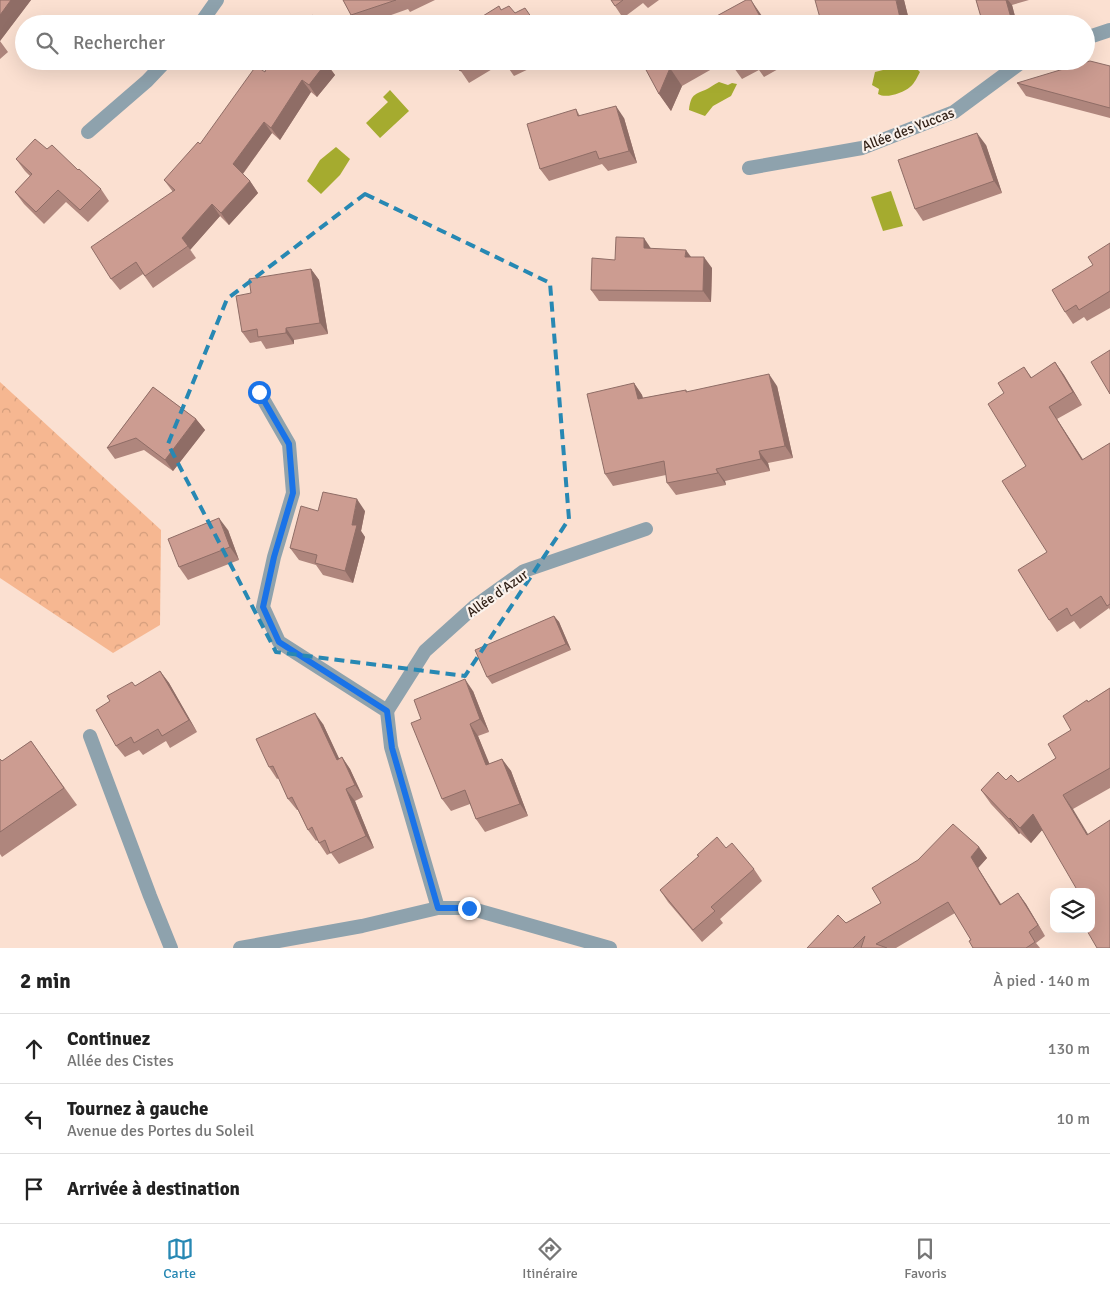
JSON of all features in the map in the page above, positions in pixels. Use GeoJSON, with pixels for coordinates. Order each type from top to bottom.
{"type":"FeatureCollection","features":[{"type":"Feature","properties":{"kind":"street"},"geometry":{"type":"LineString","coordinates":[[206,15],[217,0]]}},
{"type":"Feature","properties":{"kind":"street"},"geometry":{"type":"LineString","coordinates":[[1095,35],[1110,30]]}},
{"type":"Feature","properties":{"kind":"street"},"geometry":{"type":"LineString","coordinates":[[88,132],[157,70]]}},
{"type":"Feature","properties":{"kind":"street","name":"Allée des Yuccas"},"geometry":{"type":"LineString","coordinates":[[749,168],[862,148],[954,112],[1010,70]]}},
{"type":"Feature","properties":{"kind":"street"},"geometry":{"type":"LineString","coordinates":[[259,392],[289,444],[293,493],[274,557],[263,607],[279,642],[387,711],[392,748],[438,908]]}},
{"type":"Feature","properties":{"kind":"street","name":"Allée d'Azur"},"geometry":{"type":"LineString","coordinates":[[387,711],[424,651],[474,607],[524,571],[646,529]]}},
{"type":"Feature","properties":{"kind":"street"},"geometry":{"type":"LineString","coordinates":[[90,736],[171,948]]}},
{"type":"Feature","properties":{"kind":"street"},"geometry":{"type":"LineString","coordinates":[[240,948],[289,944],[438,908],[469,908],[610,948]]}},
{"type":"Feature","properties":{"kind":"highlighted area"},"geometry":{"type":"Polygon","coordinates":[[[365,194],[550,283],[569,519],[465,676],[276,652],[168,444],[227,299],[365,194]]]}},
{"type":"Feature","properties":{"kind":"green space"},"geometry":{"type":"Polygon","coordinates":[[[0,382],[161,530],[160,625],[113,653],[0,578],[0,382]]]}},
{"type":"Feature","properties":{"kind":"shaded area"},"geometry":{"type":"Polygon","coordinates":[[[883,70],[918,70],[920,72],[913,84],[907,89],[894,95],[885,96],[878,94],[879,89],[872,85],[875,72],[883,70]]]}},
{"type":"Feature","properties":{"kind":"shaded area"},"geometry":{"type":"Polygon","coordinates":[[[719,82],[728,85],[732,83],[737,84],[731,96],[713,106],[705,116],[689,110],[691,100],[695,95],[719,82]]]}},
{"type":"Feature","properties":{"kind":"shaded area"},"geometry":{"type":"Polygon","coordinates":[[[390,90],[409,111],[380,138],[366,123],[388,102],[383,97],[390,90]]]}},
{"type":"Feature","properties":{"kind":"shaded area"},"geometry":{"type":"Polygon","coordinates":[[[336,147],[350,159],[340,175],[321,194],[307,181],[320,160],[336,147]]]}},
{"type":"Feature","properties":{"kind":"shaded area"},"geometry":{"type":"Polygon","coordinates":[[[891,191],[903,226],[883,231],[871,197],[891,191]]]}},
{"type":"Feature","properties":{"kind":"building"},"geometry":{"type":"Polygon","coordinates":[[[0,0],[11,0],[0,15],[0,0]]]}},
{"type":"Feature","properties":{"kind":"building"},"geometry":{"type":"Polygon","coordinates":[[[343,0],[396,0],[351,15],[343,0]]]}},
{"type":"Feature","properties":{"kind":"building"},"geometry":{"type":"Polygon","coordinates":[[[611,0],[623,0],[615,6],[611,0]]]}},
{"type":"Feature","properties":{"kind":"building"},"geometry":{"type":"Polygon","coordinates":[[[746,0],[751,0],[759,15],[718,15],[746,0]]]}},
{"type":"Feature","properties":{"kind":"building"},"geometry":{"type":"Polygon","coordinates":[[[815,0],[896,0],[899,15],[819,15],[815,0]]]}},
{"type":"Feature","properties":{"kind":"building"},"geometry":{"type":"Polygon","coordinates":[[[976,0],[1006,0],[1010,15],[980,15],[976,0]]]}},
{"type":"Feature","properties":{"kind":"building"},"geometry":{"type":"Polygon","coordinates":[[[499,6],[501,10],[509,6],[515,13],[525,8],[530,15],[484,15],[499,6]]]}},
{"type":"Feature","properties":{"kind":"building"},"geometry":{"type":"Polygon","coordinates":[[[1095,62],[1110,66],[1110,108],[1017,83],[1060,70],[1095,70],[1095,62]]]}},
{"type":"Feature","properties":{"kind":"building"},"geometry":{"type":"Polygon","coordinates":[[[253,70],[265,72],[265,70],[321,70],[309,85],[302,80],[271,128],[264,122],[233,164],[250,181],[221,213],[212,204],[182,238],[188,246],[145,276],[136,262],[111,279],[91,247],[175,190],[164,180],[198,142],[200,144],[253,70]]]}},
{"type":"Feature","properties":{"kind":"building"},"geometry":{"type":"Polygon","coordinates":[[[646,70],[669,70],[659,94],[646,70]]]}},
{"type":"Feature","properties":{"kind":"building"},"geometry":{"type":"Polygon","coordinates":[[[616,106],[629,151],[599,159],[596,151],[540,169],[527,124],[576,109],[578,116],[616,106]]]}},
{"type":"Feature","properties":{"kind":"building"},"geometry":{"type":"Polygon","coordinates":[[[977,133],[994,181],[915,209],[898,160],[977,133]]]}},
{"type":"Feature","properties":{"kind":"building"},"geometry":{"type":"Polygon","coordinates":[[[35,139],[47,149],[52,145],[101,189],[80,210],[58,190],[36,212],[15,192],[32,174],[16,159],[35,139]]]}},
{"type":"Feature","properties":{"kind":"building"},"geometry":{"type":"Polygon","coordinates":[[[616,237],[644,238],[644,248],[686,250],[685,257],[704,257],[703,291],[591,290],[592,258],[615,260],[616,237]]]}},
{"type":"Feature","properties":{"kind":"building"},"geometry":{"type":"Polygon","coordinates":[[[1110,243],[1110,291],[1079,310],[1076,305],[1065,312],[1052,290],[1093,265],[1088,257],[1110,243]]]}},
{"type":"Feature","properties":{"kind":"building"},"geometry":{"type":"Polygon","coordinates":[[[311,269],[320,323],[286,328],[286,333],[258,337],[257,329],[242,332],[236,296],[251,293],[249,279],[311,269]]]}},
{"type":"Feature","properties":{"kind":"building"},"geometry":{"type":"Polygon","coordinates":[[[1110,350],[1110,394],[1091,362],[1110,350]]]}},
{"type":"Feature","properties":{"kind":"building"},"geometry":{"type":"Polygon","coordinates":[[[1055,362],[1073,392],[1049,407],[1082,460],[1110,443],[1110,604],[1107,606],[1101,596],[1071,616],[1067,608],[1049,620],[1018,570],[1047,552],[1002,481],[1026,466],[988,404],[1004,393],[998,383],[1024,367],[1031,378],[1055,362]]]}},
{"type":"Feature","properties":{"kind":"building"},"geometry":{"type":"Polygon","coordinates":[[[769,374],[785,446],[759,451],[761,459],[716,469],[718,473],[667,483],[664,461],[605,474],[587,394],[634,383],[638,399],[686,390],[686,392],[769,374]]]}},
{"type":"Feature","properties":{"kind":"building"},"geometry":{"type":"Polygon","coordinates":[[[153,387],[196,419],[165,460],[136,438],[107,448],[153,387]]]}},
{"type":"Feature","properties":{"kind":"building"},"geometry":{"type":"Polygon","coordinates":[[[323,492],[357,499],[352,525],[357,525],[345,571],[315,563],[317,555],[290,548],[301,506],[318,511],[323,492]]]}},
{"type":"Feature","properties":{"kind":"building"},"geometry":{"type":"Polygon","coordinates":[[[219,518],[230,547],[179,567],[168,539],[219,518]]]}},
{"type":"Feature","properties":{"kind":"building"},"geometry":{"type":"Polygon","coordinates":[[[554,616],[566,644],[487,677],[475,650],[554,616]]]}},
{"type":"Feature","properties":{"kind":"building"},"geometry":{"type":"Polygon","coordinates":[[[160,671],[189,720],[162,736],[158,729],[134,743],[131,737],[116,746],[96,710],[110,701],[107,696],[132,682],[135,686],[160,671]]]}},
{"type":"Feature","properties":{"kind":"building"},"geometry":{"type":"Polygon","coordinates":[[[465,679],[480,719],[470,724],[486,765],[502,759],[520,804],[476,819],[465,790],[442,799],[411,723],[421,719],[414,700],[465,679]]]}},
{"type":"Feature","properties":{"kind":"building"},"geometry":{"type":"Polygon","coordinates":[[[1110,688],[1110,768],[1063,795],[1087,835],[1110,820],[1110,948],[1097,948],[1088,933],[1095,933],[1095,888],[1076,888],[1033,814],[1020,828],[981,790],[998,772],[1006,780],[1011,775],[1018,782],[1056,758],[1048,744],[1071,730],[1063,716],[1087,700],[1088,702],[1110,688]]]}},
{"type":"Feature","properties":{"kind":"building"},"geometry":{"type":"Polygon","coordinates":[[[315,713],[337,760],[342,757],[355,785],[346,789],[366,836],[330,853],[325,840],[319,843],[312,827],[308,830],[292,797],[288,799],[273,766],[269,767],[256,739],[315,713]]]}},
{"type":"Feature","properties":{"kind":"building"},"geometry":{"type":"Polygon","coordinates":[[[31,741],[64,788],[0,832],[0,759],[2,761],[31,741]]]}},
{"type":"Feature","properties":{"kind":"building"},"geometry":{"type":"Polygon","coordinates":[[[953,824],[979,847],[971,857],[1000,905],[1018,893],[1038,925],[1029,932],[1035,942],[1026,948],[973,948],[969,941],[971,940],[948,902],[876,944],[887,948],[861,948],[865,936],[853,948],[807,948],[838,915],[846,923],[881,903],[872,888],[918,860],[953,824]]]}},
{"type":"Feature","properties":{"kind":"building"},"geometry":{"type":"Polygon","coordinates":[[[717,837],[726,848],[732,843],[754,869],[711,907],[715,911],[693,930],[660,890],[699,856],[697,855],[717,837]]]}},
{"type":"Feature","properties":{"kind":"route"},"geometry":{"type":"LineString","coordinates":[[259,392],[289,444],[293,493],[274,557],[263,607],[279,642],[387,711],[392,748],[438,908],[469,908]]}}]}
